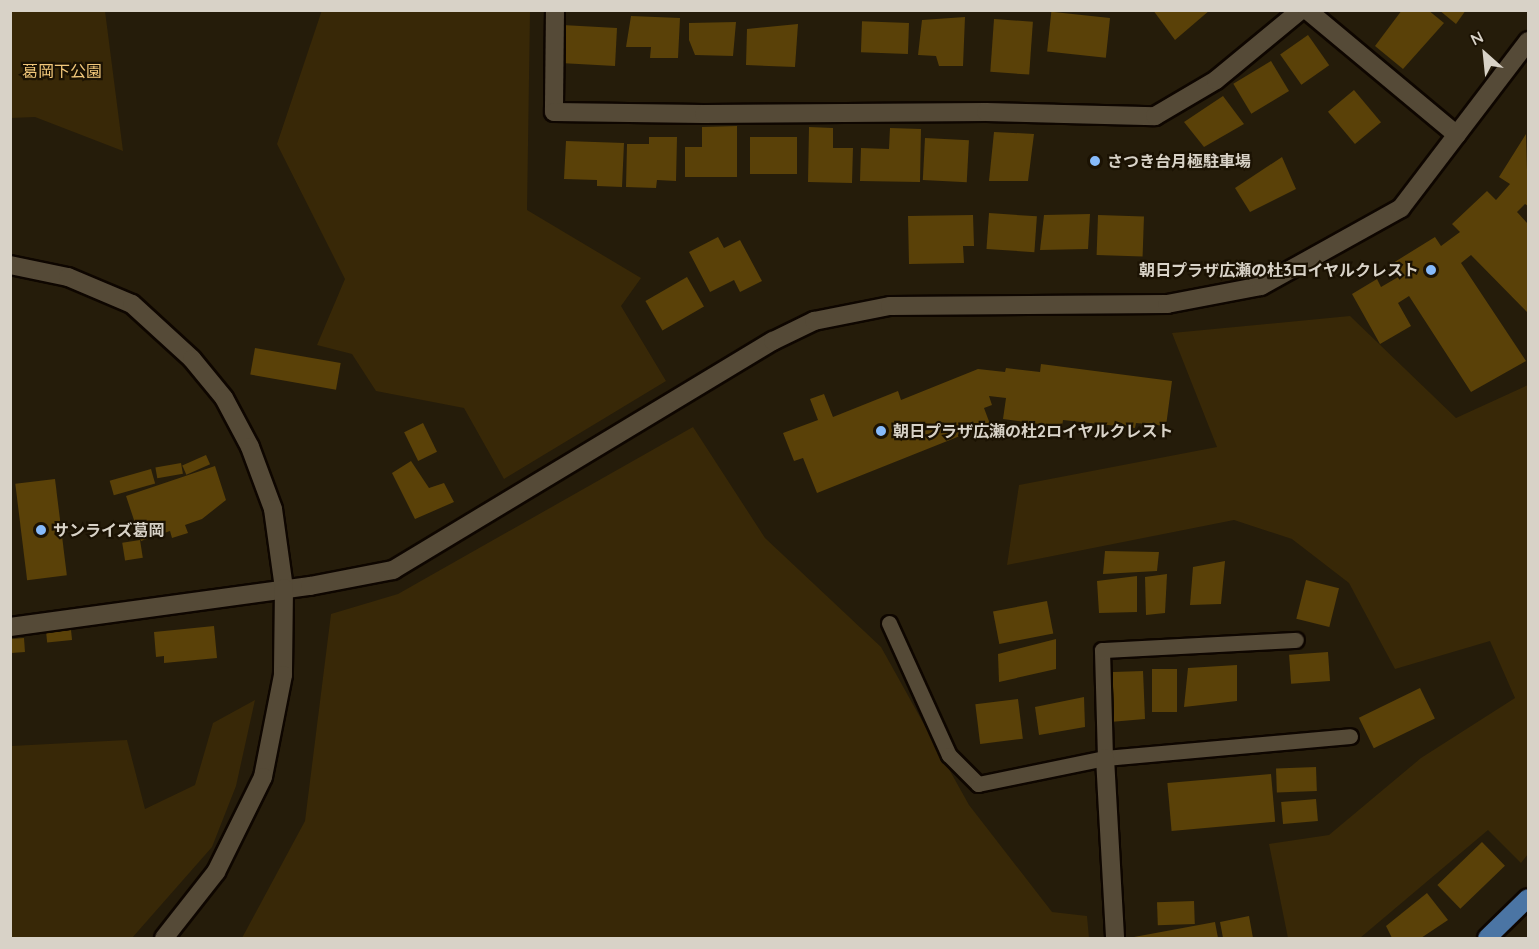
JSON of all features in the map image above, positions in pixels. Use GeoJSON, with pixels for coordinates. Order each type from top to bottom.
{"type":"FeatureCollection","features":[{"type":"Feature","properties":{"kind":"main road"},"geometry":{"type":"LineString","coordinates":[[1486,939],[1528,898]]}},
{"type":"Feature","properties":{"kind":"street"},"geometry":{"type":"LineString","coordinates":[[555,10],[554,112],[716,114],[986,112],[1155,116],[1216,80],[1301,10]]}},
{"type":"Feature","properties":{"kind":"street"},"geometry":{"type":"LineString","coordinates":[[1308,10],[1457,135]]}},
{"type":"Feature","properties":{"kind":"street"},"geometry":{"type":"LineString","coordinates":[[10,627],[393,570],[773,341],[814,321],[890,306],[1167,304],[1261,286],[1401,208],[1528,41]]}},
{"type":"Feature","properties":{"kind":"street"},"geometry":{"type":"LineString","coordinates":[[10,265],[69,277],[132,304],[192,359],[224,398],[250,447],[273,509],[284,588],[282,675],[263,777],[216,872],[164,939]]}},
{"type":"Feature","properties":{"kind":"street"},"geometry":{"type":"LineString","coordinates":[[1105,758],[1115,939]]}},
{"type":"Feature","properties":{"kind":"lane"},"geometry":{"type":"LineString","coordinates":[[889,623],[949,755],[978,784],[1105,758],[1350,736]]}},
{"type":"Feature","properties":{"kind":"lane"},"geometry":{"type":"LineString","coordinates":[[1105,758],[1102,650],[1296,640]]}},
{"type":"Feature","properties":{"kind":"green space"},"geometry":{"type":"Polygon","coordinates":[[[322,10],[530,11],[527,210],[641,278],[621,306],[666,381],[504,479],[464,408],[376,391],[352,354],[317,345],[345,279],[277,144],[322,10]]]}},
{"type":"Feature","properties":{"kind":"green space","name":"葛岡下公園"},"geometry":{"type":"Polygon","coordinates":[[[10,11],[105,11],[123,151],[35,117],[11,118],[10,11]]]}},
{"type":"Feature","properties":{"kind":"green space"},"geometry":{"type":"Polygon","coordinates":[[[1350,316],[1456,418],[1528,385],[1528,854],[1521,863],[1488,830],[1360,938],[1288,938],[1269,844],[1329,835],[1421,758],[1515,698],[1490,641],[1395,669],[1349,583],[1292,539],[1234,520],[1007,565],[1019,485],[1217,447],[1172,333],[1350,316]]]}},
{"type":"Feature","properties":{"kind":"green space"},"geometry":{"type":"Polygon","coordinates":[[[693,427],[765,538],[881,647],[969,805],[1052,912],[1087,916],[1089,938],[242,938],[305,821],[331,614],[398,594],[693,427]]]}},
{"type":"Feature","properties":{"kind":"green space"},"geometry":{"type":"Polygon","coordinates":[[[255,700],[236,786],[212,847],[132,938],[11,938],[11,746],[127,740],[145,809],[195,785],[213,723],[255,700]]]}},
{"type":"Feature","properties":{"kind":"building"},"geometry":{"type":"Polygon","coordinates":[[[1153,10],[1210,10],[1175,40],[1153,10]]]}},
{"type":"Feature","properties":{"kind":"building"},"geometry":{"type":"Polygon","coordinates":[[[1402,10],[1428,10],[1444,23],[1403,69],[1375,46],[1402,10]]]}},
{"type":"Feature","properties":{"kind":"building"},"geometry":{"type":"Polygon","coordinates":[[[1439,10],[1466,10],[1456,24],[1439,10]]]}},
{"type":"Feature","properties":{"kind":"building"},"geometry":{"type":"Polygon","coordinates":[[[1051,12],[1110,18],[1106,58],[1047,52],[1051,12]]]}},
{"type":"Feature","properties":{"kind":"building"},"geometry":{"type":"Polygon","coordinates":[[[631,16],[680,18],[678,58],[650,58],[651,47],[626,47],[631,16]]]}},
{"type":"Feature","properties":{"kind":"building"},"geometry":{"type":"Polygon","coordinates":[[[965,17],[963,66],[939,66],[936,56],[918,55],[922,20],[965,17]]]}},
{"type":"Feature","properties":{"kind":"building"},"geometry":{"type":"Polygon","coordinates":[[[994,19],[1033,22],[1029,75],[990,72],[994,19]]]}},
{"type":"Feature","properties":{"kind":"building"},"geometry":{"type":"Polygon","coordinates":[[[862,21],[909,23],[908,54],[861,52],[862,21]]]}},
{"type":"Feature","properties":{"kind":"building"},"geometry":{"type":"Polygon","coordinates":[[[736,22],[733,56],[695,55],[689,40],[689,23],[736,22]]]}},
{"type":"Feature","properties":{"kind":"building"},"geometry":{"type":"Polygon","coordinates":[[[798,24],[795,67],[746,65],[747,29],[798,24]]]}},
{"type":"Feature","properties":{"kind":"building"},"geometry":{"type":"Polygon","coordinates":[[[562,25],[617,28],[615,66],[560,63],[562,25]]]}},
{"type":"Feature","properties":{"kind":"building"},"geometry":{"type":"Polygon","coordinates":[[[1308,35],[1329,65],[1301,85],[1280,55],[1308,35]]]}},
{"type":"Feature","properties":{"kind":"building"},"geometry":{"type":"Polygon","coordinates":[[[1271,61],[1289,91],[1251,114],[1233,84],[1271,61]]]}},
{"type":"Feature","properties":{"kind":"building"},"geometry":{"type":"Polygon","coordinates":[[[1354,90],[1381,122],[1355,144],[1328,112],[1354,90]]]}},
{"type":"Feature","properties":{"kind":"building"},"geometry":{"type":"Polygon","coordinates":[[[1223,96],[1244,124],[1204,147],[1184,122],[1223,96]]]}},
{"type":"Feature","properties":{"kind":"building"},"geometry":{"type":"Polygon","coordinates":[[[737,126],[737,177],[685,177],[685,147],[702,147],[702,127],[737,126]]]}},
{"type":"Feature","properties":{"kind":"building"},"geometry":{"type":"Polygon","coordinates":[[[809,127],[833,128],[833,148],[853,148],[852,183],[808,182],[809,127]]]}},
{"type":"Feature","properties":{"kind":"building"},"geometry":{"type":"Polygon","coordinates":[[[890,128],[921,129],[920,182],[860,181],[861,148],[889,149],[890,128]]]}},
{"type":"Feature","properties":{"kind":"building"},"geometry":{"type":"Polygon","coordinates":[[[994,132],[1034,134],[1028,181],[989,181],[994,132]]]}},
{"type":"Feature","properties":{"kind":"building","name":"朝日プラザ広瀬の杜3ロイヤルクレスト"},"geometry":{"type":"Polygon","coordinates":[[[1526,134],[1528,206],[1525,204],[1517,212],[1528,224],[1528,313],[1471,255],[1461,263],[1526,361],[1471,392],[1409,296],[1398,303],[1411,326],[1380,344],[1352,294],[1377,279],[1381,287],[1400,276],[1393,263],[1435,237],[1441,246],[1460,232],[1452,224],[1487,191],[1496,200],[1510,184],[1499,177],[1526,134]]]}},
{"type":"Feature","properties":{"kind":"building"},"geometry":{"type":"Polygon","coordinates":[[[649,137],[677,137],[676,181],[657,180],[656,188],[626,187],[627,144],[649,144],[649,137]]]}},
{"type":"Feature","properties":{"kind":"building"},"geometry":{"type":"Polygon","coordinates":[[[750,137],[797,137],[797,174],[750,174],[750,137]]]}},
{"type":"Feature","properties":{"kind":"building"},"geometry":{"type":"Polygon","coordinates":[[[925,138],[969,140],[967,182],[923,180],[925,138]]]}},
{"type":"Feature","properties":{"kind":"building"},"geometry":{"type":"Polygon","coordinates":[[[566,141],[624,143],[622,187],[597,186],[597,180],[564,179],[566,141]]]}},
{"type":"Feature","properties":{"kind":"building"},"geometry":{"type":"Polygon","coordinates":[[[1282,157],[1296,189],[1250,212],[1235,188],[1282,157]]]}},
{"type":"Feature","properties":{"kind":"building"},"geometry":{"type":"Polygon","coordinates":[[[989,213],[1037,216],[1034,252],[986,249],[989,213]]]}},
{"type":"Feature","properties":{"kind":"building"},"geometry":{"type":"Polygon","coordinates":[[[1090,214],[1088,249],[1040,250],[1044,215],[1090,214]]]}},
{"type":"Feature","properties":{"kind":"building"},"geometry":{"type":"Polygon","coordinates":[[[973,215],[974,246],[963,246],[964,263],[909,264],[908,216],[973,215]]]}},
{"type":"Feature","properties":{"kind":"building"},"geometry":{"type":"Polygon","coordinates":[[[1098,215],[1144,217],[1143,257],[1097,255],[1098,215]]]}},
{"type":"Feature","properties":{"kind":"building"},"geometry":{"type":"Polygon","coordinates":[[[718,237],[724,248],[740,240],[762,281],[740,292],[734,280],[710,292],[689,252],[718,237]]]}},
{"type":"Feature","properties":{"kind":"building"},"geometry":{"type":"Polygon","coordinates":[[[687,277],[704,306],[662,330],[645,301],[687,277]]]}},
{"type":"Feature","properties":{"kind":"building"},"geometry":{"type":"Polygon","coordinates":[[[255,348],[341,363],[336,390],[250,375],[255,348]]]}},
{"type":"Feature","properties":{"kind":"building","name":"朝日プラザ広瀬の杜2ロイヤルクレスト"},"geometry":{"type":"Polygon","coordinates":[[[1041,364],[1172,381],[1166,426],[1136,423],[1135,428],[1063,420],[1062,427],[1003,419],[1006,398],[989,396],[992,405],[984,408],[990,424],[817,493],[803,458],[794,461],[783,433],[818,420],[810,399],[824,394],[833,417],[898,391],[901,400],[978,369],[1005,372],[1006,368],[1040,372],[1041,364]]]}},
{"type":"Feature","properties":{"kind":"building"},"geometry":{"type":"Polygon","coordinates":[[[423,423],[437,452],[418,461],[404,432],[423,423]]]}},
{"type":"Feature","properties":{"kind":"building"},"geometry":{"type":"Polygon","coordinates":[[[206,455],[210,464],[186,475],[182,466],[206,455]]]}},
{"type":"Feature","properties":{"kind":"building"},"geometry":{"type":"Polygon","coordinates":[[[411,461],[429,488],[444,483],[454,502],[415,519],[392,473],[411,461]]]}},
{"type":"Feature","properties":{"kind":"building"},"geometry":{"type":"Polygon","coordinates":[[[181,463],[183,474],[157,478],[155,468],[181,463]]]}},
{"type":"Feature","properties":{"kind":"building"},"geometry":{"type":"Polygon","coordinates":[[[215,466],[226,500],[202,519],[185,525],[188,533],[172,538],[170,531],[141,541],[126,496],[215,466]]]}},
{"type":"Feature","properties":{"kind":"building"},"geometry":{"type":"Polygon","coordinates":[[[151,469],[155,483],[114,495],[110,481],[151,469]]]}},
{"type":"Feature","properties":{"kind":"building","name":"サンライズ葛岡"},"geometry":{"type":"Polygon","coordinates":[[[55,479],[67,575],[27,580],[15,484],[55,479]]]}},
{"type":"Feature","properties":{"kind":"building"},"geometry":{"type":"Polygon","coordinates":[[[140,540],[143,558],[125,561],[122,543],[140,540]]]}},
{"type":"Feature","properties":{"kind":"building"},"geometry":{"type":"Polygon","coordinates":[[[1105,551],[1159,552],[1157,571],[1103,574],[1105,551]]]}},
{"type":"Feature","properties":{"kind":"building"},"geometry":{"type":"Polygon","coordinates":[[[1225,561],[1221,604],[1190,605],[1193,567],[1225,561]]]}},
{"type":"Feature","properties":{"kind":"building"},"geometry":{"type":"Polygon","coordinates":[[[1167,574],[1165,613],[1146,615],[1145,577],[1167,574]]]}},
{"type":"Feature","properties":{"kind":"building"},"geometry":{"type":"Polygon","coordinates":[[[1137,576],[1137,612],[1099,613],[1097,581],[1137,576]]]}},
{"type":"Feature","properties":{"kind":"building"},"geometry":{"type":"Polygon","coordinates":[[[1306,580],[1339,588],[1329,627],[1296,619],[1306,580]]]}},
{"type":"Feature","properties":{"kind":"building"},"geometry":{"type":"Polygon","coordinates":[[[1047,601],[1053,633],[999,644],[993,611],[1047,601]]]}},
{"type":"Feature","properties":{"kind":"building"},"geometry":{"type":"Polygon","coordinates":[[[214,626],[217,658],[164,663],[164,656],[156,657],[154,632],[214,626]]]}},
{"type":"Feature","properties":{"kind":"building"},"geometry":{"type":"Polygon","coordinates":[[[71,630],[72,640],[47,643],[46,633],[71,630]]]}},
{"type":"Feature","properties":{"kind":"building"},"geometry":{"type":"Polygon","coordinates":[[[24,638],[25,652],[11,653],[10,639],[24,638]]]}},
{"type":"Feature","properties":{"kind":"building"},"geometry":{"type":"Polygon","coordinates":[[[1056,639],[1056,669],[999,682],[998,654],[1056,639]]]}},
{"type":"Feature","properties":{"kind":"building"},"geometry":{"type":"Polygon","coordinates":[[[1328,652],[1330,681],[1291,684],[1289,655],[1328,652]]]}},
{"type":"Feature","properties":{"kind":"building"},"geometry":{"type":"Polygon","coordinates":[[[1237,665],[1237,701],[1184,707],[1188,668],[1237,665]]]}},
{"type":"Feature","properties":{"kind":"building"},"geometry":{"type":"Polygon","coordinates":[[[1152,669],[1177,669],[1177,712],[1152,712],[1152,669]]]}},
{"type":"Feature","properties":{"kind":"building"},"geometry":{"type":"Polygon","coordinates":[[[1143,671],[1145,719],[1110,722],[1113,672],[1143,671]]]}},
{"type":"Feature","properties":{"kind":"building"},"geometry":{"type":"Polygon","coordinates":[[[1420,688],[1435,719],[1374,748],[1359,718],[1420,688]]]}},
{"type":"Feature","properties":{"kind":"building"},"geometry":{"type":"Polygon","coordinates":[[[1084,697],[1085,727],[1039,735],[1035,707],[1084,697]]]}},
{"type":"Feature","properties":{"kind":"building"},"geometry":{"type":"Polygon","coordinates":[[[1018,699],[1023,739],[980,744],[975,704],[1018,699]]]}},
{"type":"Feature","properties":{"kind":"building"},"geometry":{"type":"Polygon","coordinates":[[[1316,767],[1317,791],[1277,792],[1276,768],[1316,767]]]}},
{"type":"Feature","properties":{"kind":"building"},"geometry":{"type":"Polygon","coordinates":[[[1271,774],[1275,822],[1172,831],[1167,783],[1271,774]]]}},
{"type":"Feature","properties":{"kind":"building"},"geometry":{"type":"Polygon","coordinates":[[[1316,799],[1318,821],[1283,824],[1281,802],[1316,799]]]}},
{"type":"Feature","properties":{"kind":"building"},"geometry":{"type":"Polygon","coordinates":[[[1482,842],[1505,866],[1460,909],[1437,885],[1482,842]]]}},
{"type":"Feature","properties":{"kind":"building"},"geometry":{"type":"Polygon","coordinates":[[[1427,893],[1448,920],[1421,938],[1392,938],[1386,926],[1427,893]]]}},
{"type":"Feature","properties":{"kind":"building"},"geometry":{"type":"Polygon","coordinates":[[[1194,901],[1195,924],[1158,925],[1157,902],[1194,901]]]}},
{"type":"Feature","properties":{"kind":"building"},"geometry":{"type":"Polygon","coordinates":[[[1249,916],[1253,938],[1223,938],[1220,922],[1249,916]]]}},
{"type":"Feature","properties":{"kind":"building"},"geometry":{"type":"Polygon","coordinates":[[[1215,922],[1218,938],[1134,938],[1134,937],[1215,922]]]}},
{"type":"Feature","properties":{"kind":"place","name":"さつき台月極駐車場"},"geometry":{"type":"Point","coordinates":[1095,161]}},
{"type":"Feature","properties":{"kind":"place","name":"朝日プラザ広瀬の杜3ロイヤルクレスト"},"geometry":{"type":"Point","coordinates":[1431,270]}},
{"type":"Feature","properties":{"kind":"place","name":"朝日プラザ広瀬の杜2ロイヤルクレスト"},"geometry":{"type":"Point","coordinates":[881,431]}},
{"type":"Feature","properties":{"kind":"place","name":"サンライズ葛岡"},"geometry":{"type":"Point","coordinates":[41,530]}}]}
